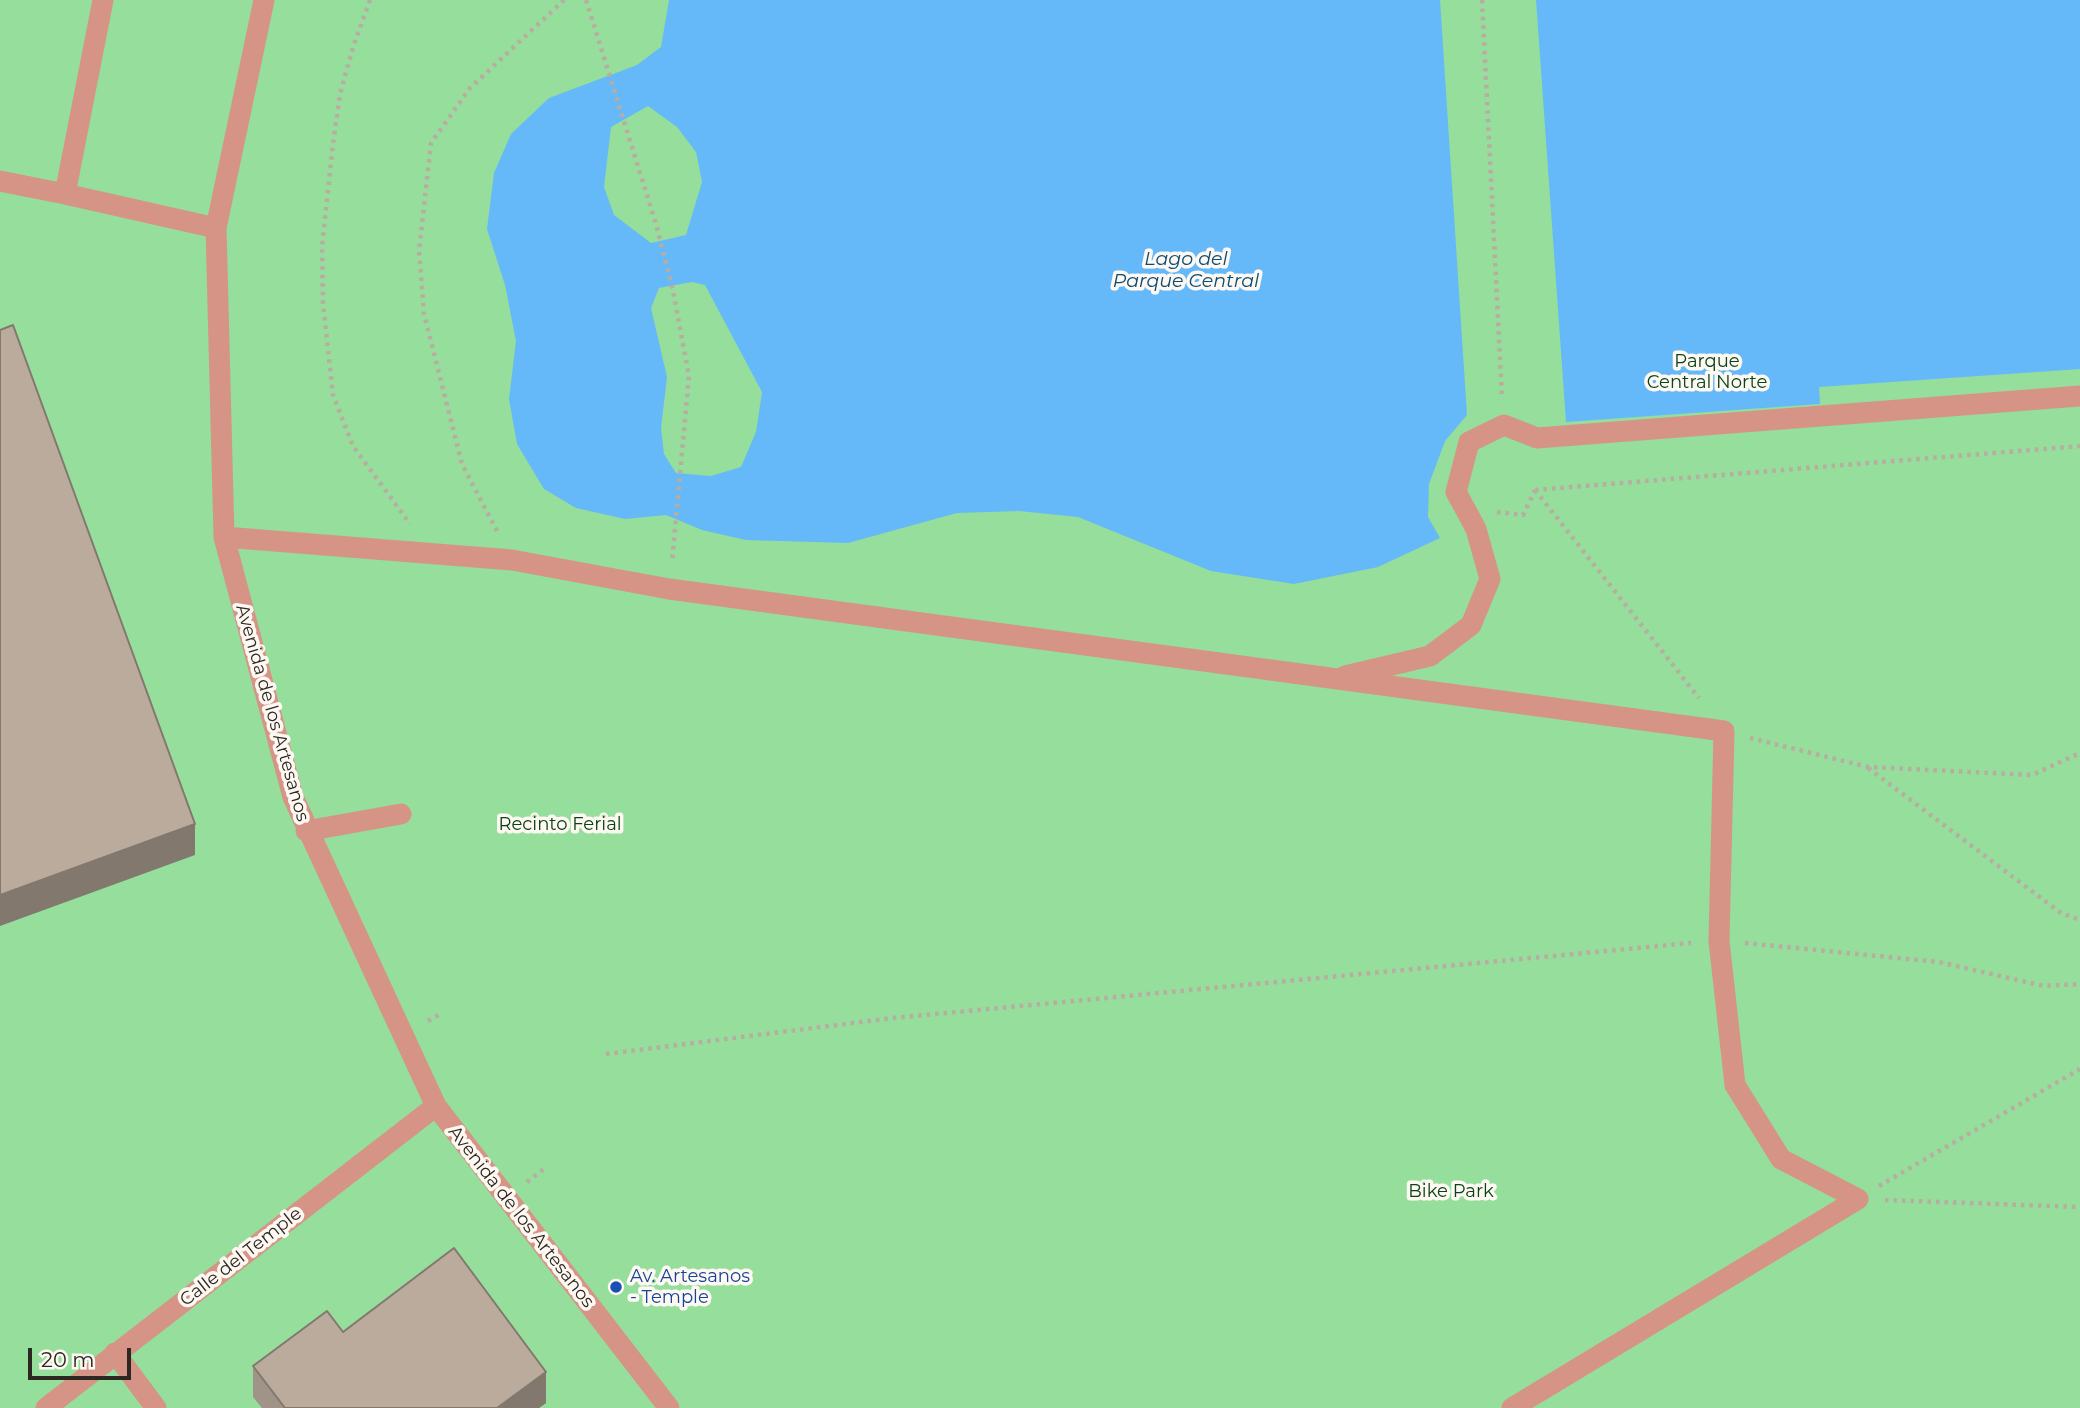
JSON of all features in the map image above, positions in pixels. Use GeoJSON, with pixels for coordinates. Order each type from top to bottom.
{"type":"FeatureCollection","features":[{"type":"Feature","properties":{"kind":"street"},"geometry":{"type":"LineString","coordinates":[[65,194],[103,0]]}},
{"type":"Feature","properties":{"kind":"street","name":"Avenida de los Artesanos"},"geometry":{"type":"LineString","coordinates":[[264,0],[216,228],[224,537],[293,797],[306,831],[436,1106],[669,1408]]}},
{"type":"Feature","properties":{"kind":"street"},"geometry":{"type":"LineString","coordinates":[[0,181],[216,228]]}},
{"type":"Feature","properties":{"kind":"street"},"geometry":{"type":"LineString","coordinates":[[1333,679],[1430,656],[1471,625],[1490,579],[1476,529],[1456,492],[1469,442],[1504,425],[1536,438],[2080,396]]}},
{"type":"Feature","properties":{"kind":"street"},"geometry":{"type":"LineString","coordinates":[[224,537],[512,560],[669,589],[1724,731],[1719,941],[1735,1085],[1781,1159],[1857,1199]]}},
{"type":"Feature","properties":{"kind":"street"},"geometry":{"type":"LineString","coordinates":[[306,831],[401,814]]}},
{"type":"Feature","properties":{"kind":"street","name":"Calle del Temple"},"geometry":{"type":"LineString","coordinates":[[46,1408],[436,1106]]}},
{"type":"Feature","properties":{"kind":"street"},"geometry":{"type":"LineString","coordinates":[[1512,1408],[1857,1199]]}},
{"type":"Feature","properties":{"kind":"street"},"geometry":{"type":"LineString","coordinates":[[115,1353],[156,1408]]}},
{"type":"Feature","properties":{"kind":"path"},"geometry":{"type":"LineString","coordinates":[[370,0],[340,94],[323,246],[323,304],[333,395],[353,446],[431,553]]}},
{"type":"Feature","properties":{"kind":"path"},"geometry":{"type":"LineString","coordinates":[[512,560],[462,464],[424,314],[419,251],[431,142],[470,88],[564,0]]}},
{"type":"Feature","properties":{"kind":"path"},"geometry":{"type":"LineString","coordinates":[[586,0],[656,224],[673,291],[689,376],[669,589]]}},
{"type":"Feature","properties":{"kind":"path"},"geometry":{"type":"LineString","coordinates":[[1482,0],[1504,425]]}},
{"type":"Feature","properties":{"kind":"path"},"geometry":{"type":"LineString","coordinates":[[1535,490],[2080,446]]}},
{"type":"Feature","properties":{"kind":"path"},"geometry":{"type":"LineString","coordinates":[[1494,512],[1523,515],[1535,490]]}},
{"type":"Feature","properties":{"kind":"path"},"geometry":{"type":"LineString","coordinates":[[1535,490],[1724,731],[1868,767],[2032,775],[2080,753]]}},
{"type":"Feature","properties":{"kind":"path"},"geometry":{"type":"LineString","coordinates":[[1868,767],[2061,913],[2080,920]]}},
{"type":"Feature","properties":{"kind":"path"},"geometry":{"type":"LineString","coordinates":[[606,1054],[893,1018],[1719,941],[1939,962],[2044,986],[2080,984]]}},
{"type":"Feature","properties":{"kind":"path"},"geometry":{"type":"LineString","coordinates":[[1857,1199],[2080,1069]]}},
{"type":"Feature","properties":{"kind":"path"},"geometry":{"type":"LineString","coordinates":[[1857,1199],[2080,1207]]}},
{"type":"Feature","properties":{"kind":"green space"},"geometry":{"type":"Polygon","coordinates":[[[0,0],[2080,0],[2080,1408],[0,1408],[0,0]]]}},
{"type":"Feature","properties":{"kind":"water","name":"Lago del Parque Central"},"geometry":{"type":"Polygon","coordinates":[[[669,0],[1440,0],[1467,415],[1445,441],[1429,484],[1428,517],[1440,538],[1378,567],[1294,584],[1211,571],[1078,517],[1019,511],[957,513],[848,543],[746,540],[702,530],[666,515],[625,519],[576,508],[544,489],[517,444],[509,399],[516,341],[505,285],[487,229],[494,173],[511,134],[549,98],[637,65],[661,47],[669,0]],[[648,106],[611,127],[604,187],[614,215],[651,243],[686,235],[702,182],[696,152],[677,127],[648,106]],[[692,282],[659,288],[651,308],[667,377],[661,428],[664,454],[676,473],[711,476],[741,467],[756,432],[762,392],[705,285],[692,282]]]}},
{"type":"Feature","properties":{"kind":"water"},"geometry":{"type":"Polygon","coordinates":[[[1536,0],[2080,0],[2080,369],[1819,387],[1820,404],[1566,422],[1536,0]]]}},
{"type":"Feature","properties":{"kind":"building"},"geometry":{"type":"Polygon","coordinates":[[[13,325],[195,824],[0,895],[0,330],[13,325]]]}},
{"type":"Feature","properties":{"kind":"building"},"geometry":{"type":"Polygon","coordinates":[[[454,1248],[546,1372],[497,1408],[285,1408],[253,1366],[327,1311],[343,1332],[454,1248]]]}},
{"type":"Feature","properties":{"kind":"place","name":"Av. Artesanos - Temple"},"geometry":{"type":"Point","coordinates":[616,1287]}},
{"type":"Feature","properties":{"kind":"park label","name":"Parque Central Norte"},"geometry":{"type":"Point","coordinates":[1707,372]}},
{"type":"Feature","properties":{"kind":"park label","name":"Recinto Ferial"},"geometry":{"type":"Point","coordinates":[560,825]}},
{"type":"Feature","properties":{"kind":"park label","name":"Bike Park"},"geometry":{"type":"Point","coordinates":[1451,1192]}}]}
